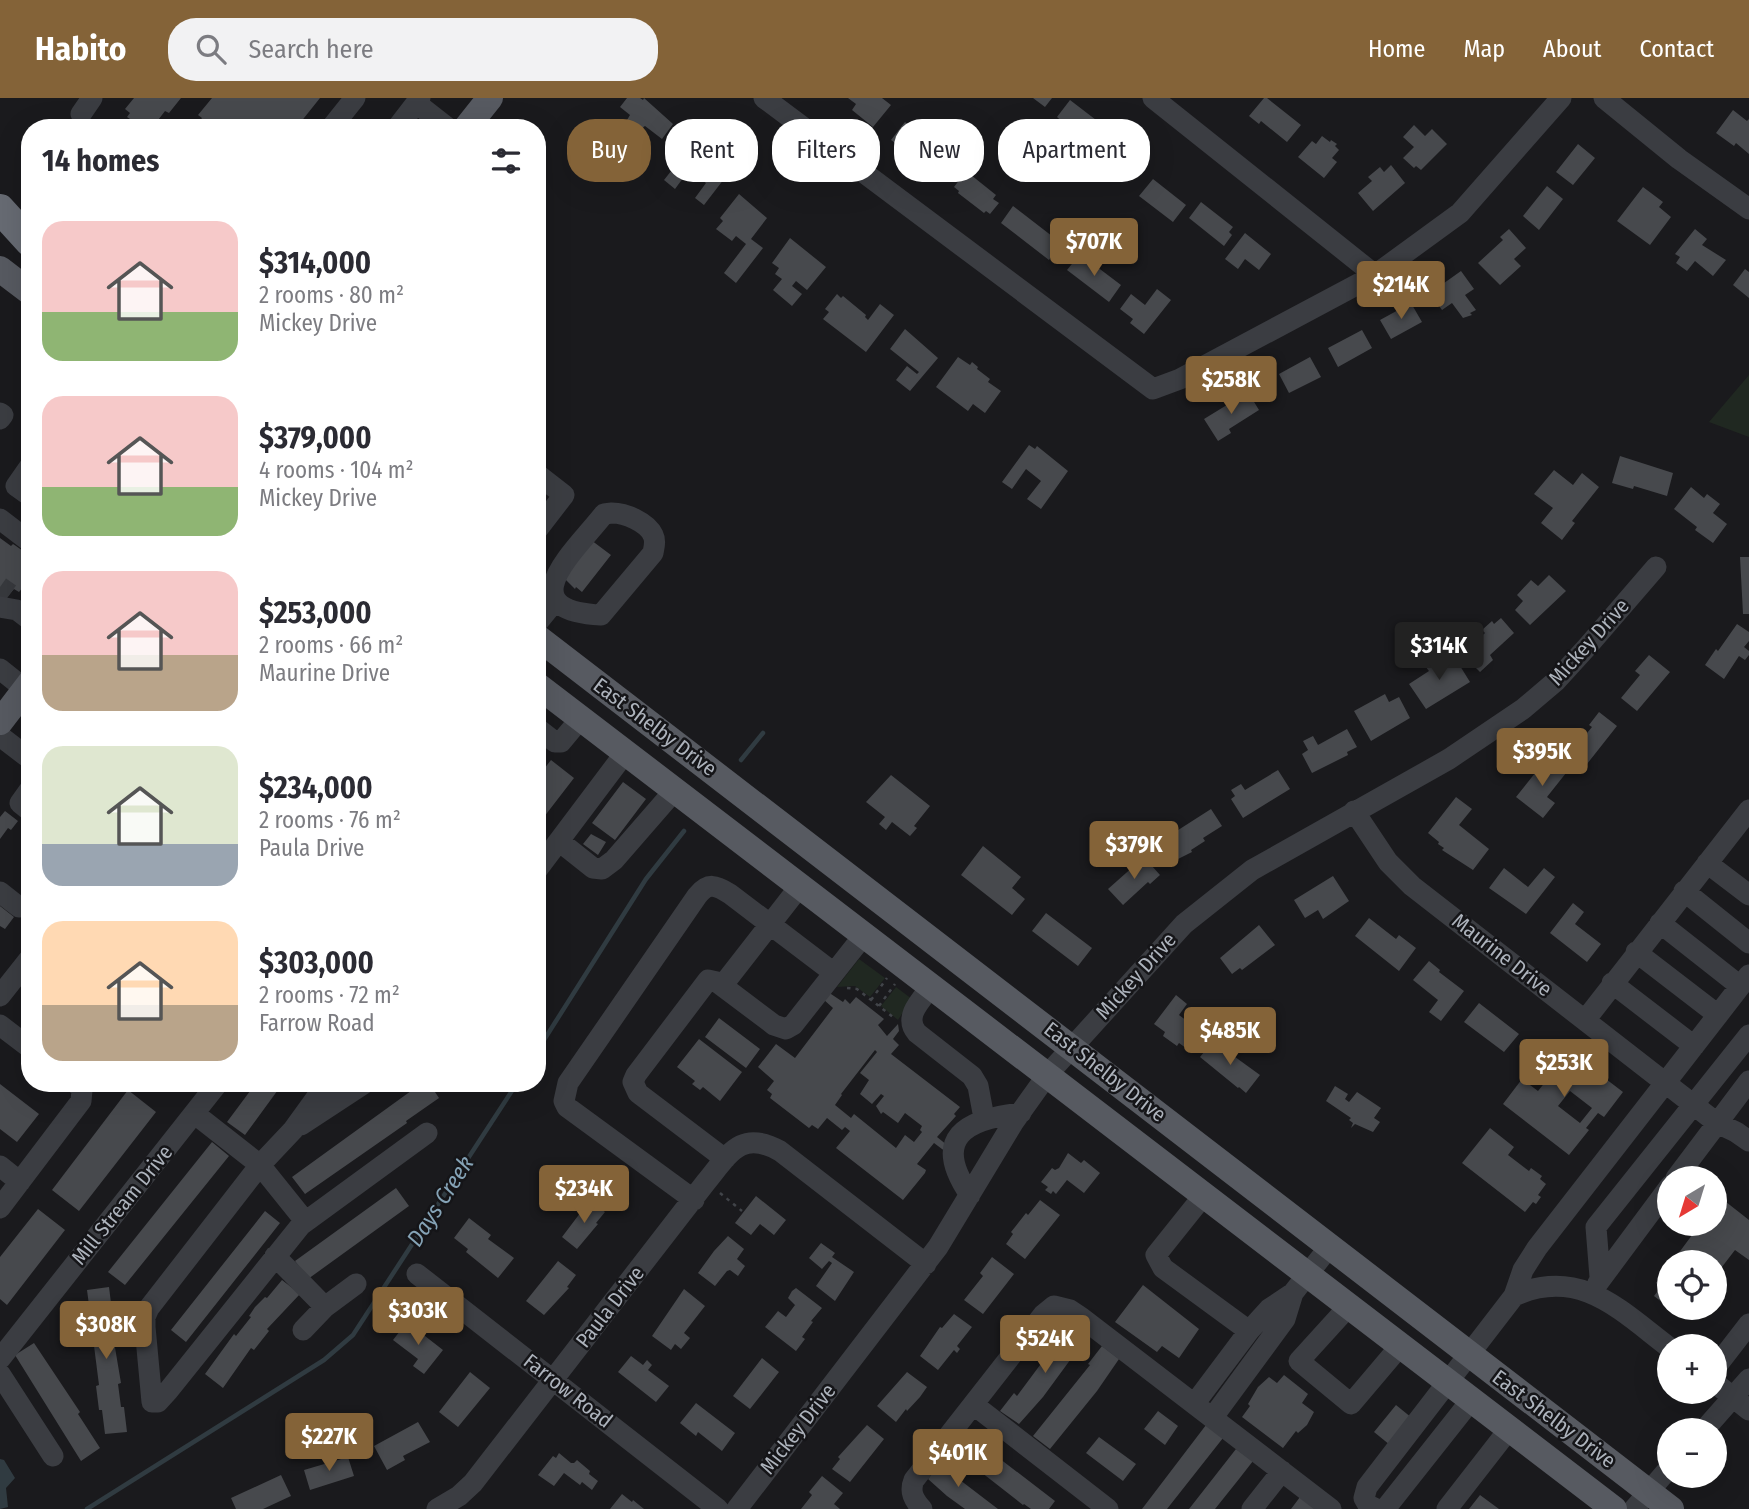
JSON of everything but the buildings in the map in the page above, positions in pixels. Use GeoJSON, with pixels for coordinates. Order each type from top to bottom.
{"type":"FeatureCollection","features":[{"type":"Feature","properties":{"kind":"highway"},"geometry":{"type":"LineString","coordinates":[[0,209],[21,234]]}},
{"type":"Feature","properties":{"kind":"main road"},"geometry":{"type":"LineString","coordinates":[[473,119],[490,98]]}},
{"type":"Feature","properties":{"kind":"main road"},"geometry":{"type":"LineString","coordinates":[[0,222],[21,237]]}},
{"type":"Feature","properties":{"kind":"main road"},"geometry":{"type":"LineString","coordinates":[[0,269],[21,285]]}},
{"type":"Feature","properties":{"kind":"main road","name":"East Shelby Drive"},"geometry":{"type":"LineString","coordinates":[[546,645],[1072,1046],[1470,1355],[1641,1500],[1671,1509]]}},
{"type":"Feature","properties":{"kind":"main road"},"geometry":{"type":"LineString","coordinates":[[0,722],[21,694]]}},
{"type":"Feature","properties":{"kind":"main road","name":"East Shelby Drive"},"geometry":{"type":"LineString","coordinates":[[546,694],[1205,1195],[1300,1284],[1349,1306],[1614,1509]]}},
{"type":"Feature","properties":{"kind":"street"},"geometry":{"type":"LineString","coordinates":[[338,119],[355,98]]}},
{"type":"Feature","properties":{"kind":"street"},"geometry":{"type":"LineString","coordinates":[[764,98],[1153,389],[1180,379],[1376,275],[1460,213],[1561,98]]}},
{"type":"Feature","properties":{"kind":"street"},"geometry":{"type":"LineString","coordinates":[[1153,98],[1376,275]]}},
{"type":"Feature","properties":{"kind":"street"},"geometry":{"type":"LineString","coordinates":[[1604,98],[1679,159],[1749,209]]}},
{"type":"Feature","properties":{"kind":"street"},"geometry":{"type":"LineString","coordinates":[[404,119],[419,101],[438,119]]}},
{"type":"Feature","properties":{"kind":"street"},"geometry":{"type":"LineString","coordinates":[[0,413],[3,415],[0,419]]}},
{"type":"Feature","properties":{"kind":"street"},"geometry":{"type":"LineString","coordinates":[[546,481],[564,495],[546,518]]}},
{"type":"Feature","properties":{"kind":"street"},"geometry":{"type":"LineString","coordinates":[[0,508],[21,492]]}},
{"type":"Feature","properties":{"kind":"street"},"geometry":{"type":"LineString","coordinates":[[625,513],[652,532],[653,553],[601,615],[579,612],[555,601],[551,594],[554,577],[604,514],[625,513]]}},
{"type":"Feature","properties":{"kind":"street"},"geometry":{"type":"LineString","coordinates":[[0,519],[21,535]]}},
{"type":"Feature","properties":{"kind":"street","name":"Mickey Drive"},"geometry":{"type":"LineString","coordinates":[[737,1509],[926,1264],[1048,1074],[1184,924],[1252,870],[1448,759],[1531,703],[1587,648],[1656,567]]}},
{"type":"Feature","properties":{"kind":"street"},"geometry":{"type":"LineString","coordinates":[[546,612],[555,601]]}},
{"type":"Feature","properties":{"kind":"street"},"geometry":{"type":"LineString","coordinates":[[0,669],[21,682]]}},
{"type":"Feature","properties":{"kind":"street"},"geometry":{"type":"LineString","coordinates":[[546,734],[561,743],[580,718]]}},
{"type":"Feature","properties":{"kind":"street"},"geometry":{"type":"LineString","coordinates":[[0,736],[21,752]]}},
{"type":"Feature","properties":{"kind":"street"},"geometry":{"type":"LineString","coordinates":[[546,858],[625,753]]}},
{"type":"Feature","properties":{"kind":"street"},"geometry":{"type":"LineString","coordinates":[[559,841],[593,867],[602,869],[614,860],[674,791]]}},
{"type":"Feature","properties":{"kind":"street"},"geometry":{"type":"LineString","coordinates":[[1586,1020],[1707,863],[1741,836],[1749,810]]}},
{"type":"Feature","properties":{"kind":"street","name":"Maurine Drive"},"geometry":{"type":"LineString","coordinates":[[1354,811],[1370,838],[1399,874],[1717,1123],[1747,1135]]}},
{"type":"Feature","properties":{"kind":"street"},"geometry":{"type":"LineString","coordinates":[[1707,863],[1749,895]]}},
{"type":"Feature","properties":{"kind":"street"},"geometry":{"type":"LineString","coordinates":[[700,1191],[574,1113],[564,1101],[568,1083],[702,889],[708,886],[721,888],[771,925],[837,981]]}},
{"type":"Feature","properties":{"kind":"street"},"geometry":{"type":"LineString","coordinates":[[722,986],[800,887]]}},
{"type":"Feature","properties":{"kind":"street"},"geometry":{"type":"LineString","coordinates":[[1684,891],[1749,943]]}},
{"type":"Feature","properties":{"kind":"street"},"geometry":{"type":"LineString","coordinates":[[0,892],[19,907]]}},
{"type":"Feature","properties":{"kind":"street"},"geometry":{"type":"LineString","coordinates":[[1376,1509],[1364,1499],[1367,1487],[1514,1296],[1530,1258],[1745,980],[1660,923]]}},
{"type":"Feature","properties":{"kind":"street"},"geometry":{"type":"LineString","coordinates":[[725,1159],[638,1094],[634,1082],[636,1075],[706,982],[711,979],[774,1025],[786,1029],[837,981],[864,935]]}},
{"type":"Feature","properties":{"kind":"street"},"geometry":{"type":"LineString","coordinates":[[1636,952],[1718,1015]]}},
{"type":"Feature","properties":{"kind":"street"},"geometry":{"type":"LineString","coordinates":[[0,996],[21,969]]}},
{"type":"Feature","properties":{"kind":"street"},"geometry":{"type":"LineString","coordinates":[[1612,983],[1694,1045]]}},
{"type":"Feature","properties":{"kind":"street"},"geometry":{"type":"LineString","coordinates":[[931,987],[919,1002],[911,1024],[918,1033],[972,1076],[978,1086],[984,1118]]}},
{"type":"Feature","properties":{"kind":"street"},"geometry":{"type":"LineString","coordinates":[[0,1025],[21,1041]]}},
{"type":"Feature","properties":{"kind":"street"},"geometry":{"type":"LineString","coordinates":[[1597,1285],[1596,1227],[1749,1035]]}},
{"type":"Feature","properties":{"kind":"street"},"geometry":{"type":"LineString","coordinates":[[1685,1166],[1749,1081]]}},
{"type":"Feature","properties":{"kind":"street"},"geometry":{"type":"LineString","coordinates":[[0,1208],[81,1101],[82,1092]]}},
{"type":"Feature","properties":{"kind":"street","name":"Mill Stream Drive"},"geometry":{"type":"LineString","coordinates":[[0,1359],[211,1092]]}},
{"type":"Feature","properties":{"kind":"street"},"geometry":{"type":"LineString","coordinates":[[320,1092],[293,1130],[260,1165],[147,1313],[145,1322],[149,1393],[152,1402],[161,1399],[305,1221],[427,1133]]}},
{"type":"Feature","properties":{"kind":"street"},"geometry":{"type":"LineString","coordinates":[[293,1130],[351,1092]]}},
{"type":"Feature","properties":{"kind":"street"},"geometry":{"type":"LineString","coordinates":[[970,1195],[955,1171],[954,1146],[967,1127],[984,1118],[1021,1113]]}},
{"type":"Feature","properties":{"kind":"street"},"geometry":{"type":"LineString","coordinates":[[195,1114],[260,1165],[305,1221]]}},
{"type":"Feature","properties":{"kind":"street","name":"Paula Drive"},"geometry":{"type":"LineString","coordinates":[[437,1509],[459,1496],[473,1483],[725,1159],[742,1144],[758,1141],[767,1143],[792,1159],[926,1264]]}},
{"type":"Feature","properties":{"kind":"street"},"geometry":{"type":"LineString","coordinates":[[0,1166],[20,1182]]}},
{"type":"Feature","properties":{"kind":"street"},"geometry":{"type":"LineString","coordinates":[[1205,1195],[1156,1255],[1163,1268],[1245,1336],[1259,1355]]}},
{"type":"Feature","properties":{"kind":"street"},"geometry":{"type":"LineString","coordinates":[[1597,1285],[1657,1204]]}},
{"type":"Feature","properties":{"kind":"street"},"geometry":{"type":"LineString","coordinates":[[1195,1403],[1245,1336],[1269,1309],[1300,1284],[1330,1246]]}},
{"type":"Feature","properties":{"kind":"street"},"geometry":{"type":"LineString","coordinates":[[275,1256],[325,1307]]}},
{"type":"Feature","properties":{"kind":"street","name":"Farrow Road"},"geometry":{"type":"LineString","coordinates":[[417,1274],[718,1509]]}},
{"type":"Feature","properties":{"kind":"street"},"geometry":{"type":"LineString","coordinates":[[303,1330],[325,1307],[356,1284]]}},
{"type":"Feature","properties":{"kind":"street"},"geometry":{"type":"LineString","coordinates":[[1213,1416],[1285,1319],[1300,1284]]}},
{"type":"Feature","properties":{"kind":"street"},"geometry":{"type":"LineString","coordinates":[[1514,1296],[1528,1290],[1556,1285],[1597,1285],[1657,1337]]}},
{"type":"Feature","properties":{"kind":"street"},"geometry":{"type":"LineString","coordinates":[[1349,1306],[1299,1361],[1351,1404],[1401,1345]]}},
{"type":"Feature","properties":{"kind":"street"},"geometry":{"type":"LineString","coordinates":[[922,1509],[913,1498],[911,1486],[919,1473],[1049,1309],[1061,1307],[1082,1318],[1213,1416],[1331,1509]]}},
{"type":"Feature","properties":{"kind":"street"},"geometry":{"type":"LineString","coordinates":[[1727,1352],[1749,1324]]}},
{"type":"Feature","properties":{"kind":"street"},"geometry":{"type":"LineString","coordinates":[[0,1374],[52,1455]]}},
{"type":"Feature","properties":{"kind":"street"},"geometry":{"type":"LineString","coordinates":[[1721,1418],[1741,1404],[1749,1379]]}},
{"type":"Feature","properties":{"kind":"street"},"geometry":{"type":"LineString","coordinates":[[1727,1393],[1741,1404]]}},
{"type":"Feature","properties":{"kind":"street"},"geometry":{"type":"LineString","coordinates":[[1385,1509],[1472,1399]]}},
{"type":"Feature","properties":{"kind":"street"},"geometry":{"type":"LineString","coordinates":[[974,1405],[1108,1509]]}},
{"type":"Feature","properties":{"kind":"street"},"geometry":{"type":"LineString","coordinates":[[1447,1509],[1510,1429]]}},
{"type":"Feature","properties":{"kind":"street"},"geometry":{"type":"LineString","coordinates":[[1252,1509],[1282,1471]]}},
{"type":"Feature","properties":{"kind":"street"},"geometry":{"type":"LineString","coordinates":[[1641,1500],[1657,1482]]}},
{"type":"Feature","properties":{"kind":"path"},"geometry":{"type":"LineString","coordinates":[[871,1000],[887,978]]}},
{"type":"Feature","properties":{"kind":"path"},"geometry":{"type":"LineString","coordinates":[[837,981],[871,1000],[894,1018],[896,1023]]}},
{"type":"Feature","properties":{"kind":"path"},"geometry":{"type":"LineString","coordinates":[[878,1006],[895,984]]}},
{"type":"Feature","properties":{"kind":"path"},"geometry":{"type":"LineString","coordinates":[[700,1191],[742,1211]]}},
{"type":"Feature","properties":{"kind":"shaded area"},"geometry":{"type":"Polygon","coordinates":[[[1749,375],[1749,437],[1709,422],[1749,375]]]}},
{"type":"Feature","properties":{"kind":"shaded area"},"geometry":{"type":"Polygon","coordinates":[[[859,959],[885,978],[870,997],[855,986],[837,987],[859,959]]]}},
{"type":"Feature","properties":{"kind":"shaded area"},"geometry":{"type":"Polygon","coordinates":[[[896,987],[912,999],[898,1020],[881,1006],[896,987]]]}},
{"type":"Feature","properties":{"kind":"shaded area"},"geometry":{"type":"Polygon","coordinates":[[[0,1459],[4,1460],[15,1478],[6,1488],[8,1507],[0,1509],[0,1459]]]}},
{"type":"Feature","properties":{"kind":"waterway","name":"Days Creek"},"geometry":{"type":"LineString","coordinates":[[741,760],[763,733]]}},
{"type":"Feature","properties":{"kind":"waterway","name":"Days Creek"},"geometry":{"type":"LineString","coordinates":[[546,1037],[646,879],[684,831]]}},
{"type":"Feature","properties":{"kind":"waterway","name":"Days Creek"},"geometry":{"type":"LineString","coordinates":[[87,1509],[324,1360],[353,1335],[511,1092]]}},
{"type":"Feature","properties":{"kind":"tunnel"},"geometry":{"type":"LineString","coordinates":[[0,587],[10,594]]}}]}
